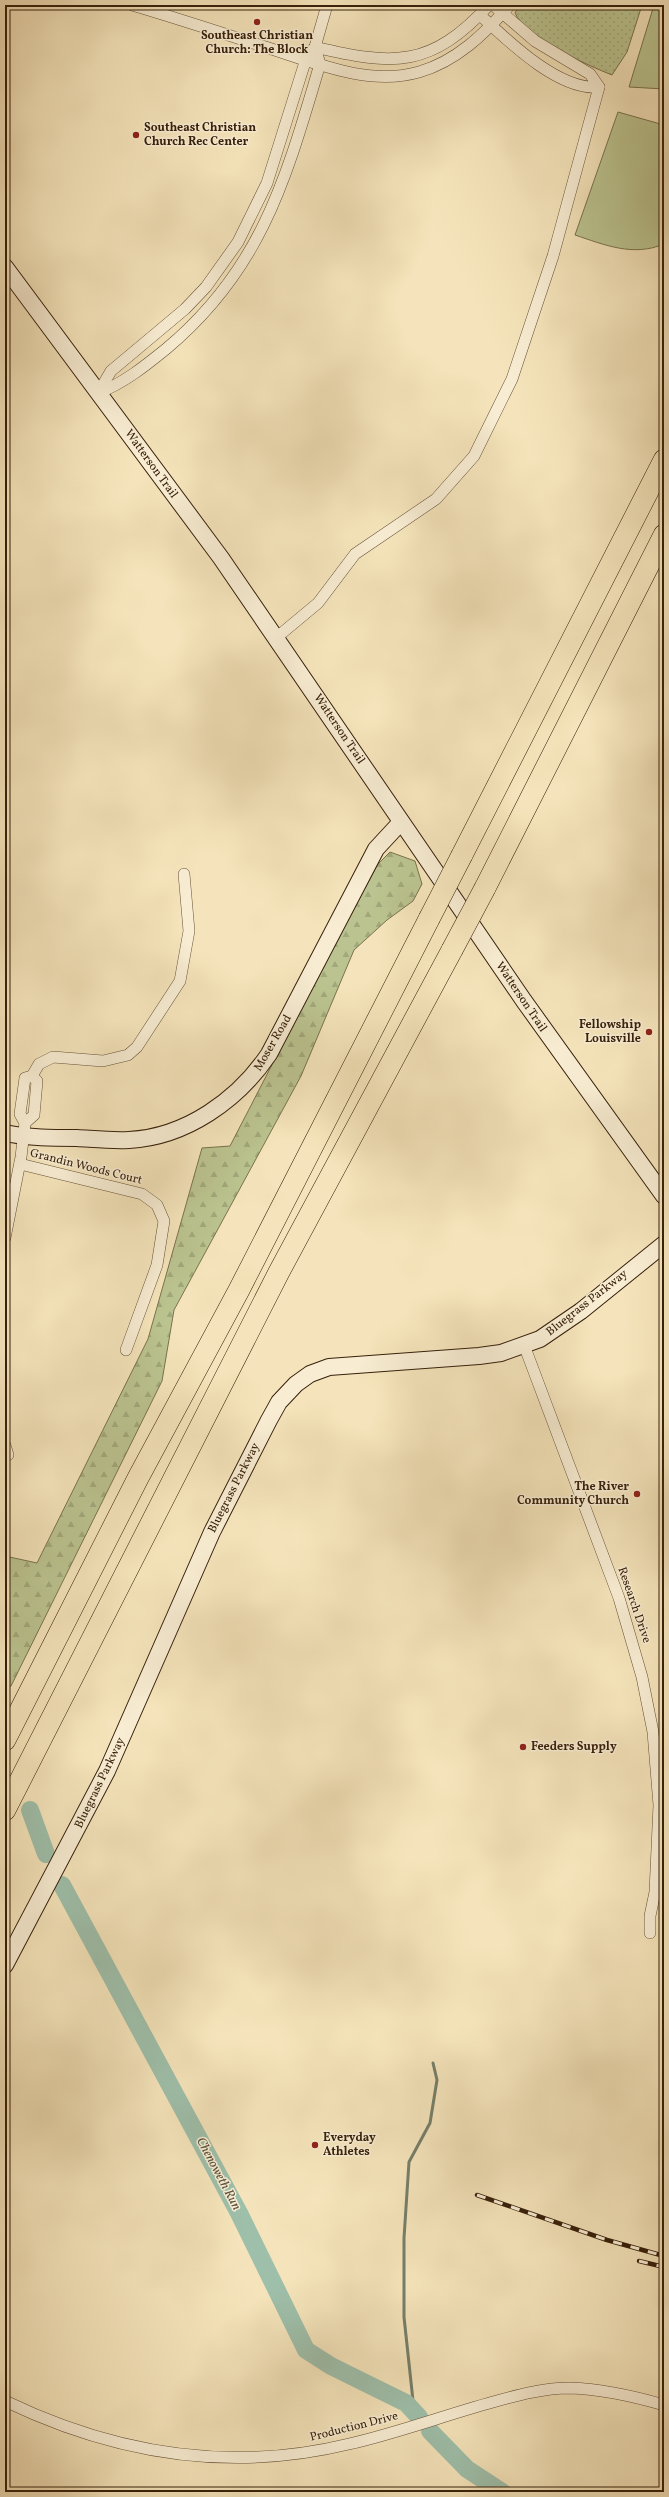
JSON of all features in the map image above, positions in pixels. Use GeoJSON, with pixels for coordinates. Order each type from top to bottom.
{"type":"FeatureCollection","features":[{"type":"Feature","properties":{"kind":"highway"},"geometry":{"type":"LineString","coordinates":[[5,1740],[138,1478],[239,1290],[664,460]]}},
{"type":"Feature","properties":{"kind":"highway"},"geometry":{"type":"LineString","coordinates":[[5,1810],[279,1272],[485,888],[664,535]]}},
{"type":"Feature","properties":{"kind":"street"},"geometry":{"type":"LineString","coordinates":[[98,394],[111,371],[169,325],[206,287],[238,242],[258,205],[267,183],[306,59],[315,48],[327,5]]}},
{"type":"Feature","properties":{"kind":"street"},"geometry":{"type":"LineString","coordinates":[[315,48],[364,59],[402,58],[436,48],[456,38],[489,5]]}},
{"type":"Feature","properties":{"kind":"street"},"geometry":{"type":"LineString","coordinates":[[276,638],[318,603],[355,554],[436,499],[474,456],[499,409],[514,372],[553,256],[599,87],[590,74],[552,53],[493,5]]}},
{"type":"Feature","properties":{"kind":"street"},"geometry":{"type":"LineString","coordinates":[[135,6],[320,64],[356,74],[378,76],[417,73],[433,67],[471,45],[492,26],[510,5]]}},
{"type":"Feature","properties":{"kind":"street"},"geometry":{"type":"LineString","coordinates":[[480,15],[544,68],[585,88],[599,87]]}},
{"type":"Feature","properties":{"kind":"street"},"geometry":{"type":"LineString","coordinates":[[98,394],[120,385],[188,329],[211,306],[248,254],[271,213],[290,166],[320,64],[315,48]]}},
{"type":"Feature","properties":{"kind":"street","name":"Watterson Trail"},"geometry":{"type":"LineString","coordinates":[[5,267],[221,558],[528,1008],[664,1196]]}},
{"type":"Feature","properties":{"kind":"street","name":"Moser Road"},"geometry":{"type":"LineString","coordinates":[[5,1133],[24,1130],[130,1140],[158,1134],[194,1122],[232,1096],[252,1077],[269,1054],[376,849],[401,822]]}},
{"type":"Feature","properties":{"kind":"street"},"geometry":{"type":"LineString","coordinates":[[5,1238],[20,1164],[24,1130],[34,1115],[37,1082],[32,1076],[39,1064],[54,1057],[103,1061],[128,1055],[137,1047],[180,982],[189,930],[184,874]]}},
{"type":"Feature","properties":{"kind":"street","name":"Grandin Woods Court"},"geometry":{"type":"LineString","coordinates":[[20,1164],[142,1194],[157,1205],[164,1221],[157,1265],[126,1350]]}},
{"type":"Feature","properties":{"kind":"street","name":"Bluegrass Parkway"},"geometry":{"type":"LineString","coordinates":[[5,1965],[107,1771],[212,1532],[269,1420],[287,1393],[310,1374],[329,1367],[479,1356],[501,1353],[524,1346],[540,1339],[560,1326],[664,1244]]}},
{"type":"Feature","properties":{"kind":"street","name":"Research Drive"},"geometry":{"type":"LineString","coordinates":[[524,1346],[619,1598],[642,1677],[652,1732],[659,1805],[655,1892],[650,1916],[650,1933]]}},
{"type":"Feature","properties":{"kind":"street","name":"Production Drive"},"geometry":{"type":"LineString","coordinates":[[5,2401],[68,2430],[141,2449],[173,2454],[244,2458],[294,2454],[351,2444],[519,2395],[552,2389],[604,2391],[664,2405]]}},
{"type":"Feature","properties":{"kind":"green space"},"geometry":{"type":"Polygon","coordinates":[[[519,5],[642,5],[627,52],[612,75],[573,58],[531,32],[521,22],[515,13],[519,5]]]}},
{"type":"Feature","properties":{"kind":"green space"},"geometry":{"type":"Polygon","coordinates":[[[654,5],[664,5],[664,89],[629,87],[654,5]]]}},
{"type":"Feature","properties":{"kind":"green space"},"geometry":{"type":"Polygon","coordinates":[[[618,112],[664,125],[664,244],[653,248],[630,250],[608,246],[575,235],[618,112]]]}},
{"type":"Feature","properties":{"kind":"green space"},"geometry":{"type":"Polygon","coordinates":[[[390,852],[415,861],[422,884],[413,901],[387,920],[354,950],[301,1076],[174,1310],[162,1381],[11,1686],[5,1691],[5,1556],[37,1563],[148,1339],[202,1148],[230,1146],[337,939],[378,864],[390,852]]]}},
{"type":"Feature","properties":{"kind":"waterway","name":"Chenoweth Run"},"geometry":{"type":"LineString","coordinates":[[30,1810],[46,1854]]}},
{"type":"Feature","properties":{"kind":"waterway","name":"Chenoweth Run"},"geometry":{"type":"LineString","coordinates":[[62,1885],[239,2213],[306,2350],[331,2366],[406,2403],[419,2417]]}},
{"type":"Feature","properties":{"kind":"waterway"},"geometry":{"type":"LineString","coordinates":[[414,2410],[404,2317],[404,2238],[409,2162],[430,2123],[437,2080],[433,2063]]}},
{"type":"Feature","properties":{"kind":"waterway","name":"Chenoweth Run"},"geometry":{"type":"LineString","coordinates":[[430,2431],[467,2469],[502,2492]]}},
{"type":"Feature","properties":{"kind":"railway"},"geometry":{"type":"LineString","coordinates":[[477,2195],[607,2240],[664,2256]]}},
{"type":"Feature","properties":{"kind":"railway"},"geometry":{"type":"LineString","coordinates":[[639,2261],[664,2267]]}},
{"type":"Feature","properties":{"kind":"place","name":"Southeast Christian Church: The Block"},"geometry":{"type":"Point","coordinates":[257,22]}},
{"type":"Feature","properties":{"kind":"place","name":"Southeast Christian Church Rec Center"},"geometry":{"type":"Point","coordinates":[136,135]}},
{"type":"Feature","properties":{"kind":"place","name":"Fellowship Louisville"},"geometry":{"type":"Point","coordinates":[649,1032]}},
{"type":"Feature","properties":{"kind":"place","name":"The River Community Church"},"geometry":{"type":"Point","coordinates":[637,1494]}},
{"type":"Feature","properties":{"kind":"place","name":"Feeders Supply"},"geometry":{"type":"Point","coordinates":[523,1747]}},
{"type":"Feature","properties":{"kind":"place","name":"Everyday Athletes"},"geometry":{"type":"Point","coordinates":[315,2145]}}]}
